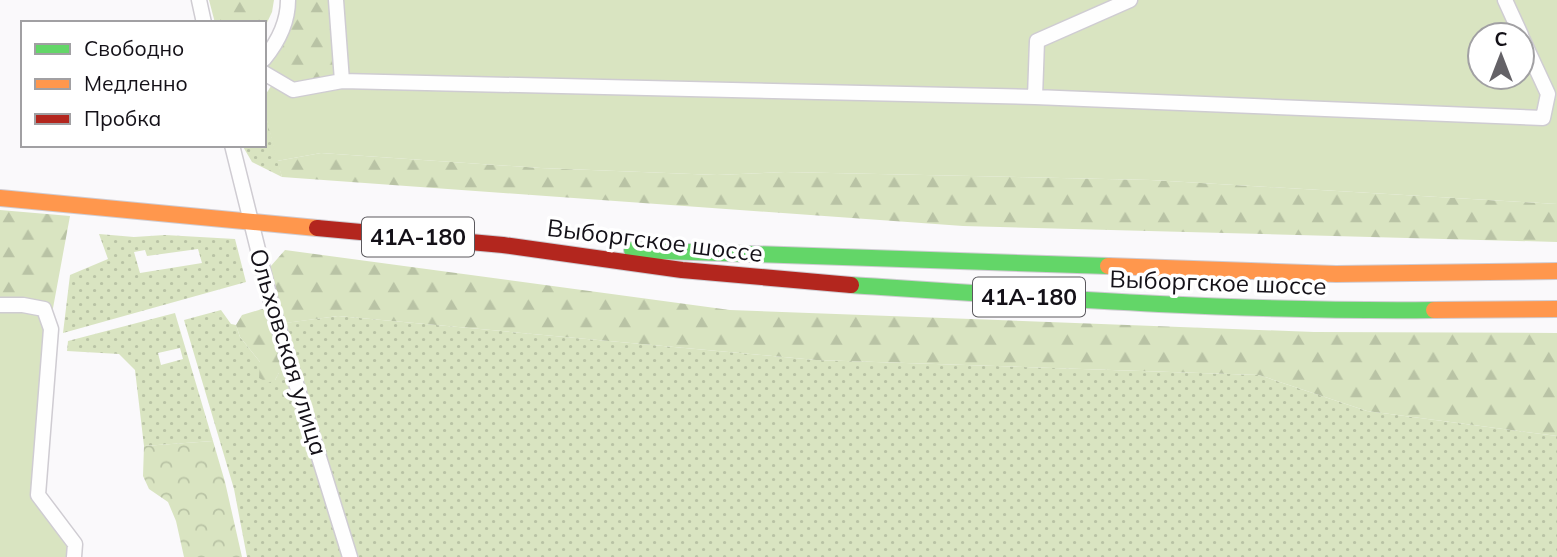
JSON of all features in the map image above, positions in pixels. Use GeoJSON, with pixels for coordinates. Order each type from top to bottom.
{"type":"FeatureCollection","features":[{"type":"Feature","properties":{"kind":"main road","name":"Выборгское шоссе"},"geometry":{"type":"LineString","coordinates":[[0,198],[503,245],[682,270],[849,285],[1129,303],[1332,311],[1557,309]]}},
{"type":"Feature","properties":{"kind":"main road","name":"Выборгское шоссе"},"geometry":{"type":"LineString","coordinates":[[503,245],[1336,274],[1557,271]]}},
{"type":"Feature","properties":{"kind":"street"},"geometry":{"type":"LineString","coordinates":[[199,0],[204,21]]}},
{"type":"Feature","properties":{"kind":"street"},"geometry":{"type":"LineString","coordinates":[[266,56],[282,30],[288,12],[288,0]]}},
{"type":"Feature","properties":{"kind":"street"},"geometry":{"type":"LineString","coordinates":[[336,0],[342,81]]}},
{"type":"Feature","properties":{"kind":"street"},"geometry":{"type":"LineString","coordinates":[[1035,97],[1037,41],[1130,0]]}},
{"type":"Feature","properties":{"kind":"street"},"geometry":{"type":"LineString","coordinates":[[1505,0],[1514,21]]}},
{"type":"Feature","properties":{"kind":"street"},"geometry":{"type":"LineString","coordinates":[[266,74],[293,90],[342,81],[1035,97],[1543,118],[1548,94],[1536,68]]}},
{"type":"Feature","properties":{"kind":"street","name":"Ольховская улица"},"geometry":{"type":"LineString","coordinates":[[232,147],[272,306],[349,557]]}},
{"type":"Feature","properties":{"kind":"street"},"geometry":{"type":"LineString","coordinates":[[0,305],[44,309],[47,316],[51,330],[38,495],[75,544],[74,557]]}},
{"type":"Feature","properties":{"kind":"green space"},"geometry":{"type":"Polygon","coordinates":[[[209,0],[274,0],[266,25],[266,21],[214,21],[209,0]]]}},
{"type":"Feature","properties":{"kind":"green space"},"geometry":{"type":"Polygon","coordinates":[[[294,0],[336,0],[341,78],[293,90],[266,69],[285,36],[294,0]]]}},
{"type":"Feature","properties":{"kind":"green space"},"geometry":{"type":"Polygon","coordinates":[[[336,0],[1557,0],[1557,204],[1151,180],[785,172],[717,175],[541,168],[321,153],[277,161],[266,116],[266,94],[273,83],[294,90],[341,78],[336,0]]]}},
{"type":"Feature","properties":{"kind":"green space"},"geometry":{"type":"Polygon","coordinates":[[[266,116],[282,177],[252,162],[243,147],[266,147],[266,116]]]}},
{"type":"Feature","properties":{"kind":"green space"},"geometry":{"type":"Polygon","coordinates":[[[321,153],[541,168],[717,175],[785,172],[1151,180],[1557,204],[1557,242],[963,226],[282,177],[277,161],[321,153]]]}},
{"type":"Feature","properties":{"kind":"green space"},"geometry":{"type":"Polygon","coordinates":[[[0,210],[70,216],[51,319],[0,305],[0,210]]]}},
{"type":"Feature","properties":{"kind":"green space"},"geometry":{"type":"Polygon","coordinates":[[[99,234],[235,239],[246,282],[63,333],[70,275],[108,259],[99,234]],[[198,249],[147,256],[145,250],[134,252],[140,273],[202,263],[198,249]]]}},
{"type":"Feature","properties":{"kind":"green space"},"geometry":{"type":"Polygon","coordinates":[[[285,250],[730,310],[1314,332],[1557,333],[1557,436],[1367,411],[1259,375],[816,360],[338,316],[278,324],[291,369],[279,373],[275,380],[268,383],[259,378],[260,362],[240,337],[236,325],[242,315],[272,306],[263,275],[285,250]]]}},
{"type":"Feature","properties":{"kind":"green space"},"geometry":{"type":"Polygon","coordinates":[[[0,305],[31,306],[51,319],[38,495],[75,544],[74,557],[0,557],[0,305]]]}},
{"type":"Feature","properties":{"kind":"green space"},"geometry":{"type":"Polygon","coordinates":[[[221,310],[231,324],[236,325],[240,337],[261,367],[275,380],[279,373],[277,324],[338,316],[816,360],[1259,375],[1367,411],[1557,436],[1557,557],[247,557],[234,489],[184,320],[221,310]]]}},
{"type":"Feature","properties":{"kind":"green space"},"geometry":{"type":"Polygon","coordinates":[[[175,313],[213,441],[144,446],[135,370],[119,354],[67,351],[68,341],[175,313]],[[180,348],[158,353],[161,365],[183,359],[180,348]]]}},
{"type":"Feature","properties":{"kind":"green space"},"geometry":{"type":"Polygon","coordinates":[[[213,441],[242,557],[184,557],[176,521],[168,502],[149,489],[143,476],[144,446],[213,441]]]}},
{"type":"Feature","properties":{"kind":"traffic: fast"},"geometry":{"type":"LineString","coordinates":[[632,250],[1108,266]]}},
{"type":"Feature","properties":{"kind":"traffic: fast"},"geometry":{"type":"LineString","coordinates":[[851,285],[1215,306],[1434,310]]}},
{"type":"Feature","properties":{"kind":"traffic: slow"},"geometry":{"type":"LineString","coordinates":[[0,198],[317,228]]}},
{"type":"Feature","properties":{"kind":"traffic: slow"},"geometry":{"type":"LineString","coordinates":[[1108,266],[1336,274],[1557,271]]}},
{"type":"Feature","properties":{"kind":"traffic: slow"},"geometry":{"type":"LineString","coordinates":[[1434,310],[1557,309]]}},
{"type":"Feature","properties":{"kind":"traffic: jam"},"geometry":{"type":"LineString","coordinates":[[317,228],[503,245],[682,270],[851,285]]}}]}
